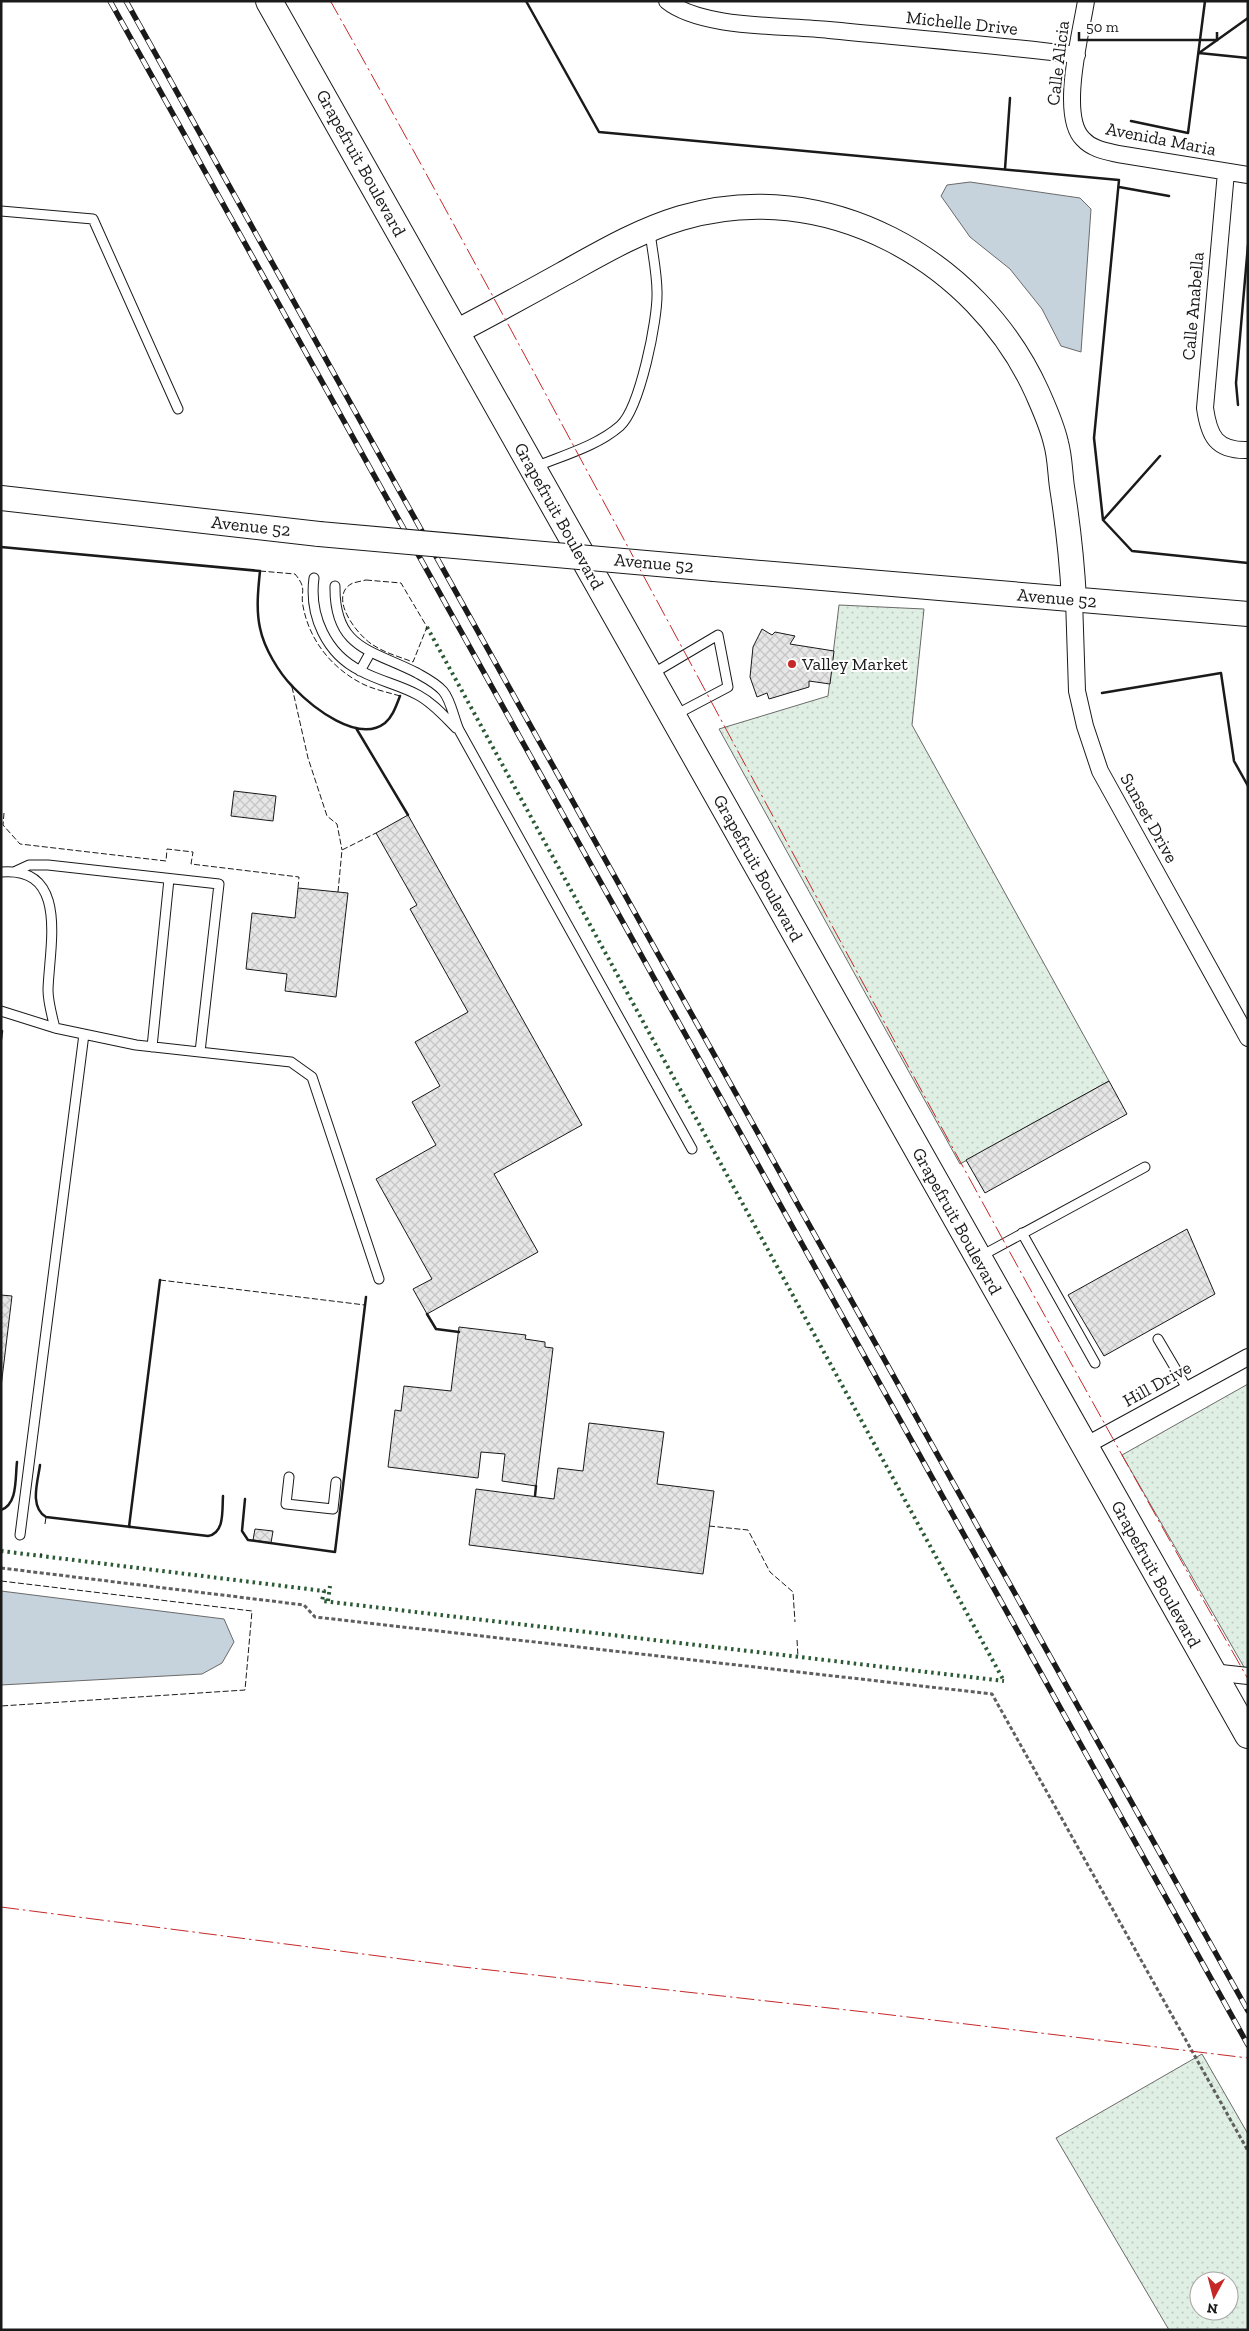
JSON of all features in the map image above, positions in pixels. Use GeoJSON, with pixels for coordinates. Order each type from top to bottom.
{"type":"FeatureCollection","features":[{"type":"Feature","properties":{"kind":"main road","name":"Grapefruit Boulevard"},"geometry":{"type":"LineString","coordinates":[[270,1],[1248,1735]]}},
{"type":"Feature","properties":{"kind":"main road"},"geometry":{"type":"LineString","coordinates":[[456,332],[633,235],[681,218],[725,208],[786,208],[832,217],[880,232],[914,251],[948,276],[992,318],[1025,366],[1046,413],[1056,442],[1070,540],[1074,599]]}},
{"type":"Feature","properties":{"kind":"main road","name":"Avenue 52"},"geometry":{"type":"LineString","coordinates":[[1,498],[320,534],[1248,614]]}},
{"type":"Feature","properties":{"kind":"street","name":"Michelle Drive"},"geometry":{"type":"LineString","coordinates":[[667,1],[692,15],[717,21],[1078,55]]}},
{"type":"Feature","properties":{"kind":"street","name":"Calle Alicia"},"geometry":{"type":"LineString","coordinates":[[1074,128],[1071,112],[1072,95],[1086,1]]}},
{"type":"Feature","properties":{"kind":"street","name":"Avenida Maria"},"geometry":{"type":"LineString","coordinates":[[1074,128],[1083,140],[1098,149],[1248,176]]}},
{"type":"Feature","properties":{"kind":"street","name":"Calle Anabella"},"geometry":{"type":"LineString","coordinates":[[1226,172],[1205,408],[1208,426],[1215,441],[1228,448],[1248,450]]}},
{"type":"Feature","properties":{"kind":"street","name":"Sunset Drive"},"geometry":{"type":"LineString","coordinates":[[1074,599],[1078,691],[1085,726],[1100,771],[1248,1038]]}},
{"type":"Feature","properties":{"kind":"street","name":"Hill Drive"},"geometry":{"type":"LineString","coordinates":[[1084,1446],[1248,1357]]}},
{"type":"Feature","properties":{"kind":"street"},"geometry":{"type":"LineString","coordinates":[[1212,1672],[1248,1676]]}},
{"type":"Feature","properties":{"kind":"lane"},"geometry":{"type":"LineString","coordinates":[[1,211],[93,219],[178,409]]}},
{"type":"Feature","properties":{"kind":"lane"},"geometry":{"type":"LineString","coordinates":[[533,468],[604,438],[622,424],[626,417],[636,396],[654,331],[658,291],[650,229]]}},
{"type":"Feature","properties":{"kind":"lane"},"geometry":{"type":"LineString","coordinates":[[314,578],[314,609],[323,635],[339,656],[360,671],[420,695],[434,705],[459,730]]}},
{"type":"Feature","properties":{"kind":"lane"},"geometry":{"type":"LineString","coordinates":[[335,586],[335,606],[342,626],[355,641],[370,653],[430,680],[444,692],[459,730],[692,1149]]}},
{"type":"Feature","properties":{"kind":"lane"},"geometry":{"type":"LineString","coordinates":[[650,676],[718,635],[728,687],[672,716]]}},
{"type":"Feature","properties":{"kind":"lane"},"geometry":{"type":"LineString","coordinates":[[360,671],[370,653]]}},
{"type":"Feature","properties":{"kind":"lane"},"geometry":{"type":"LineString","coordinates":[[1,872],[16,871],[30,865],[48,865],[219,884],[200,1052]]}},
{"type":"Feature","properties":{"kind":"lane"},"geometry":{"type":"LineString","coordinates":[[16,871],[34,878],[52,907],[48,992],[55,1028]]}},
{"type":"Feature","properties":{"kind":"lane"},"geometry":{"type":"LineString","coordinates":[[152,1047],[169,879]]}},
{"type":"Feature","properties":{"kind":"lane"},"geometry":{"type":"LineString","coordinates":[[1,1011],[55,1028],[152,1047],[291,1062],[312,1077],[379,1280]]}},
{"type":"Feature","properties":{"kind":"lane"},"geometry":{"type":"LineString","coordinates":[[20,1536],[84,1034]]}},
{"type":"Feature","properties":{"kind":"lane"},"geometry":{"type":"LineString","coordinates":[[978,1258],[1145,1167]]}},
{"type":"Feature","properties":{"kind":"lane"},"geometry":{"type":"LineString","coordinates":[[1022,1233],[1095,1363]]}},
{"type":"Feature","properties":{"kind":"lane"},"geometry":{"type":"LineString","coordinates":[[1158,1339],[1188,1390]]}},
{"type":"Feature","properties":{"kind":"lane"},"geometry":{"type":"LineString","coordinates":[[289,1477],[286,1504],[333,1509],[336,1482]]}},
{"type":"Feature","properties":{"kind":"path"},"geometry":{"type":"LineString","coordinates":[[1,1568],[304,1605],[315,1617],[992,1694],[1248,2150]]}},
{"type":"Feature","properties":{"kind":"green space"},"geometry":{"type":"Polygon","coordinates":[[[839,605],[924,609],[912,725],[1109,1081],[960,1164],[719,729],[828,696],[839,605]]]}},
{"type":"Feature","properties":{"kind":"green space"},"geometry":{"type":"Polygon","coordinates":[[[1248,1384],[1248,1674],[1122,1455],[1248,1384]]]}},
{"type":"Feature","properties":{"kind":"green space"},"geometry":{"type":"Polygon","coordinates":[[[1202,2054],[1248,2134],[1248,2330],[1169,2330],[1056,2138],[1202,2054]]]}},
{"type":"Feature","properties":{"kind":"shaded area"},"geometry":{"type":"Polygon","coordinates":[[[970,182],[1080,198],[1091,209],[1081,352],[1061,346],[1042,309],[1010,269],[970,237],[941,196],[947,185],[970,182]]]}},
{"type":"Feature","properties":{"kind":"shaded area"},"geometry":{"type":"Polygon","coordinates":[[[1,1591],[224,1619],[234,1642],[222,1663],[202,1674],[1,1685],[1,1591]]]}},
{"type":"Feature","properties":{"kind":"building","name":"Valley Market"},"geometry":{"type":"Polygon","coordinates":[[[762,629],[772,635],[775,632],[795,636],[790,644],[834,651],[830,684],[809,681],[809,687],[769,699],[767,693],[757,697],[750,677],[753,647],[762,629]]]}},
{"type":"Feature","properties":{"kind":"building"},"geometry":{"type":"Polygon","coordinates":[[[234,791],[276,796],[273,821],[231,816],[234,791]]]}},
{"type":"Feature","properties":{"kind":"building"},"geometry":{"type":"Polygon","coordinates":[[[408,815],[582,1125],[494,1174],[538,1252],[427,1314],[413,1289],[432,1279],[376,1179],[436,1145],[412,1102],[440,1086],[415,1042],[468,1012],[410,909],[417,905],[376,833],[408,815]]]}},
{"type":"Feature","properties":{"kind":"building"},"geometry":{"type":"Polygon","coordinates":[[[298,888],[348,893],[336,997],[285,991],[287,974],[246,969],[252,913],[295,918],[298,888]]]}},
{"type":"Feature","properties":{"kind":"building"},"geometry":{"type":"Polygon","coordinates":[[[1109,1081],[1127,1114],[985,1193],[966,1160],[1109,1081]]]}},
{"type":"Feature","properties":{"kind":"building"},"geometry":{"type":"Polygon","coordinates":[[[1187,1229],[1215,1294],[1104,1356],[1068,1295],[1187,1229]]]}},
{"type":"Feature","properties":{"kind":"building"},"geometry":{"type":"Polygon","coordinates":[[[1,1295],[12,1296],[1,1387],[1,1295]]]}},
{"type":"Feature","properties":{"kind":"building"},"geometry":{"type":"Polygon","coordinates":[[[459,1327],[526,1335],[525,1339],[545,1342],[545,1347],[553,1348],[536,1486],[502,1481],[505,1454],[481,1452],[478,1478],[388,1467],[395,1410],[401,1411],[404,1386],[451,1391],[459,1327]]]}},
{"type":"Feature","properties":{"kind":"building"},"geometry":{"type":"Polygon","coordinates":[[[589,1423],[664,1432],[657,1484],[714,1491],[703,1574],[469,1545],[476,1489],[554,1499],[558,1468],[583,1471],[589,1423]]]}},
{"type":"Feature","properties":{"kind":"building"},"geometry":{"type":"Polygon","coordinates":[[[255,1529],[273,1531],[271,1543],[253,1540],[255,1529]]]}},
{"type":"Feature","properties":{"kind":"railway"},"geometry":{"type":"LineString","coordinates":[[110,1],[1248,2045]]}},
{"type":"Feature","properties":{"kind":"railway"},"geometry":{"type":"LineString","coordinates":[[126,1],[1248,2011]]}},
{"type":"Feature","properties":{"kind":"hedge"},"geometry":{"type":"LineString","coordinates":[[427,627],[1004,1681]]}},
{"type":"Feature","properties":{"kind":"hedge"},"geometry":{"type":"LineString","coordinates":[[1,1551],[324,1591],[322,1601],[1004,1681]]}},
{"type":"Feature","properties":{"kind":"hedge"},"geometry":{"type":"LineString","coordinates":[[328,1601],[330,1586]]}},
{"type":"Feature","properties":{"kind":"fence"},"geometry":{"type":"LineString","coordinates":[[260,571],[295,574],[302,587],[302,601],[310,630],[330,660],[364,684],[400,696]]}},
{"type":"Feature","properties":{"kind":"fence"},"geometry":{"type":"LineString","coordinates":[[366,580],[401,583],[427,627],[413,662],[373,645],[353,625],[344,607],[343,598],[345,590],[351,584],[366,580]]}},
{"type":"Feature","properties":{"kind":"fence"},"geometry":{"type":"LineString","coordinates":[[292,687],[308,758],[327,816],[337,824],[342,850]]}},
{"type":"Feature","properties":{"kind":"fence"},"geometry":{"type":"LineString","coordinates":[[4,813],[3,825],[20,844],[166,861],[167,849],[193,852],[191,864],[299,877],[298,888]]}},
{"type":"Feature","properties":{"kind":"fence"},"geometry":{"type":"LineString","coordinates":[[338,892],[342,850],[376,833]]}},
{"type":"Feature","properties":{"kind":"fence"},"geometry":{"type":"LineString","coordinates":[[160,1280],[365,1305]]}},
{"type":"Feature","properties":{"kind":"fence"},"geometry":{"type":"LineString","coordinates":[[45,1524],[46,1517]]}},
{"type":"Feature","properties":{"kind":"fence"},"geometry":{"type":"LineString","coordinates":[[709,1526],[748,1530],[770,1572],[793,1592],[795,1622]]}},
{"type":"Feature","properties":{"kind":"fence"},"geometry":{"type":"LineString","coordinates":[[1,1581],[252,1611],[245,1690],[1,1706]]}},
{"type":"Feature","properties":{"kind":"fence"},"geometry":{"type":"LineString","coordinates":[[797,1640],[798,1657]]}},
{"type":"Feature","properties":{"kind":"wall"},"geometry":{"type":"LineString","coordinates":[[526,1],[599,132],[1119,180],[1094,438],[1103,520],[1132,551],[1248,563]]}},
{"type":"Feature","properties":{"kind":"wall"},"geometry":{"type":"LineString","coordinates":[[1131,121],[1188,133],[1205,1]]}},
{"type":"Feature","properties":{"kind":"wall"},"geometry":{"type":"LineString","coordinates":[[1199,53],[1248,18]]}},
{"type":"Feature","properties":{"kind":"wall"},"geometry":{"type":"LineString","coordinates":[[1199,53],[1248,58]]}},
{"type":"Feature","properties":{"kind":"wall"},"geometry":{"type":"LineString","coordinates":[[1005,169],[1010,98]]}},
{"type":"Feature","properties":{"kind":"wall"},"geometry":{"type":"LineString","coordinates":[[1119,187],[1169,196]]}},
{"type":"Feature","properties":{"kind":"wall"},"geometry":{"type":"LineString","coordinates":[[1238,405],[1236,383],[1248,245]]}},
{"type":"Feature","properties":{"kind":"wall"},"geometry":{"type":"LineString","coordinates":[[1104,519],[1160,456]]}},
{"type":"Feature","properties":{"kind":"wall"},"geometry":{"type":"LineString","coordinates":[[1,547],[260,571],[258,607],[262,636],[277,667],[301,695],[323,713],[349,726],[362,729],[374,728],[385,723],[392,714],[400,696]]}},
{"type":"Feature","properties":{"kind":"wall"},"geometry":{"type":"LineString","coordinates":[[1102,693],[1221,673],[1234,761],[1248,786]]}},
{"type":"Feature","properties":{"kind":"wall"},"geometry":{"type":"LineString","coordinates":[[356,728],[408,815]]}},
{"type":"Feature","properties":{"kind":"wall"},"geometry":{"type":"LineString","coordinates":[[1,1039],[2,1031]]}},
{"type":"Feature","properties":{"kind":"wall"},"geometry":{"type":"LineString","coordinates":[[129,1527],[160,1280]]}},
{"type":"Feature","properties":{"kind":"wall"},"geometry":{"type":"LineString","coordinates":[[245,1499],[242,1531],[248,1540],[335,1552],[366,1297]]}},
{"type":"Feature","properties":{"kind":"wall"},"geometry":{"type":"LineString","coordinates":[[427,1314],[436,1329],[459,1332]]}},
{"type":"Feature","properties":{"kind":"wall"},"geometry":{"type":"LineString","coordinates":[[1,1510],[6,1507],[13,1496],[17,1462]]}},
{"type":"Feature","properties":{"kind":"wall"},"geometry":{"type":"LineString","coordinates":[[40,1465],[36,1500],[41,1513],[46,1517],[208,1536],[213,1534],[220,1526],[223,1496]]}},
{"type":"Feature","properties":{"kind":"wall"},"geometry":{"type":"LineString","coordinates":[[535,1496],[536,1486]]}},
{"type":"Feature","properties":{"kind":"power"},"geometry":{"type":"LineString","coordinates":[[328,1],[331,2],[470,254],[970,1180],[1248,1679]]}},
{"type":"Feature","properties":{"kind":"power"},"geometry":{"type":"LineString","coordinates":[[1,1907],[463,1967],[883,2014],[1248,2058]]}},
{"type":"Feature","properties":{"kind":"place","name":"Valley Market"},"geometry":{"type":"Point","coordinates":[792,664]}}]}
